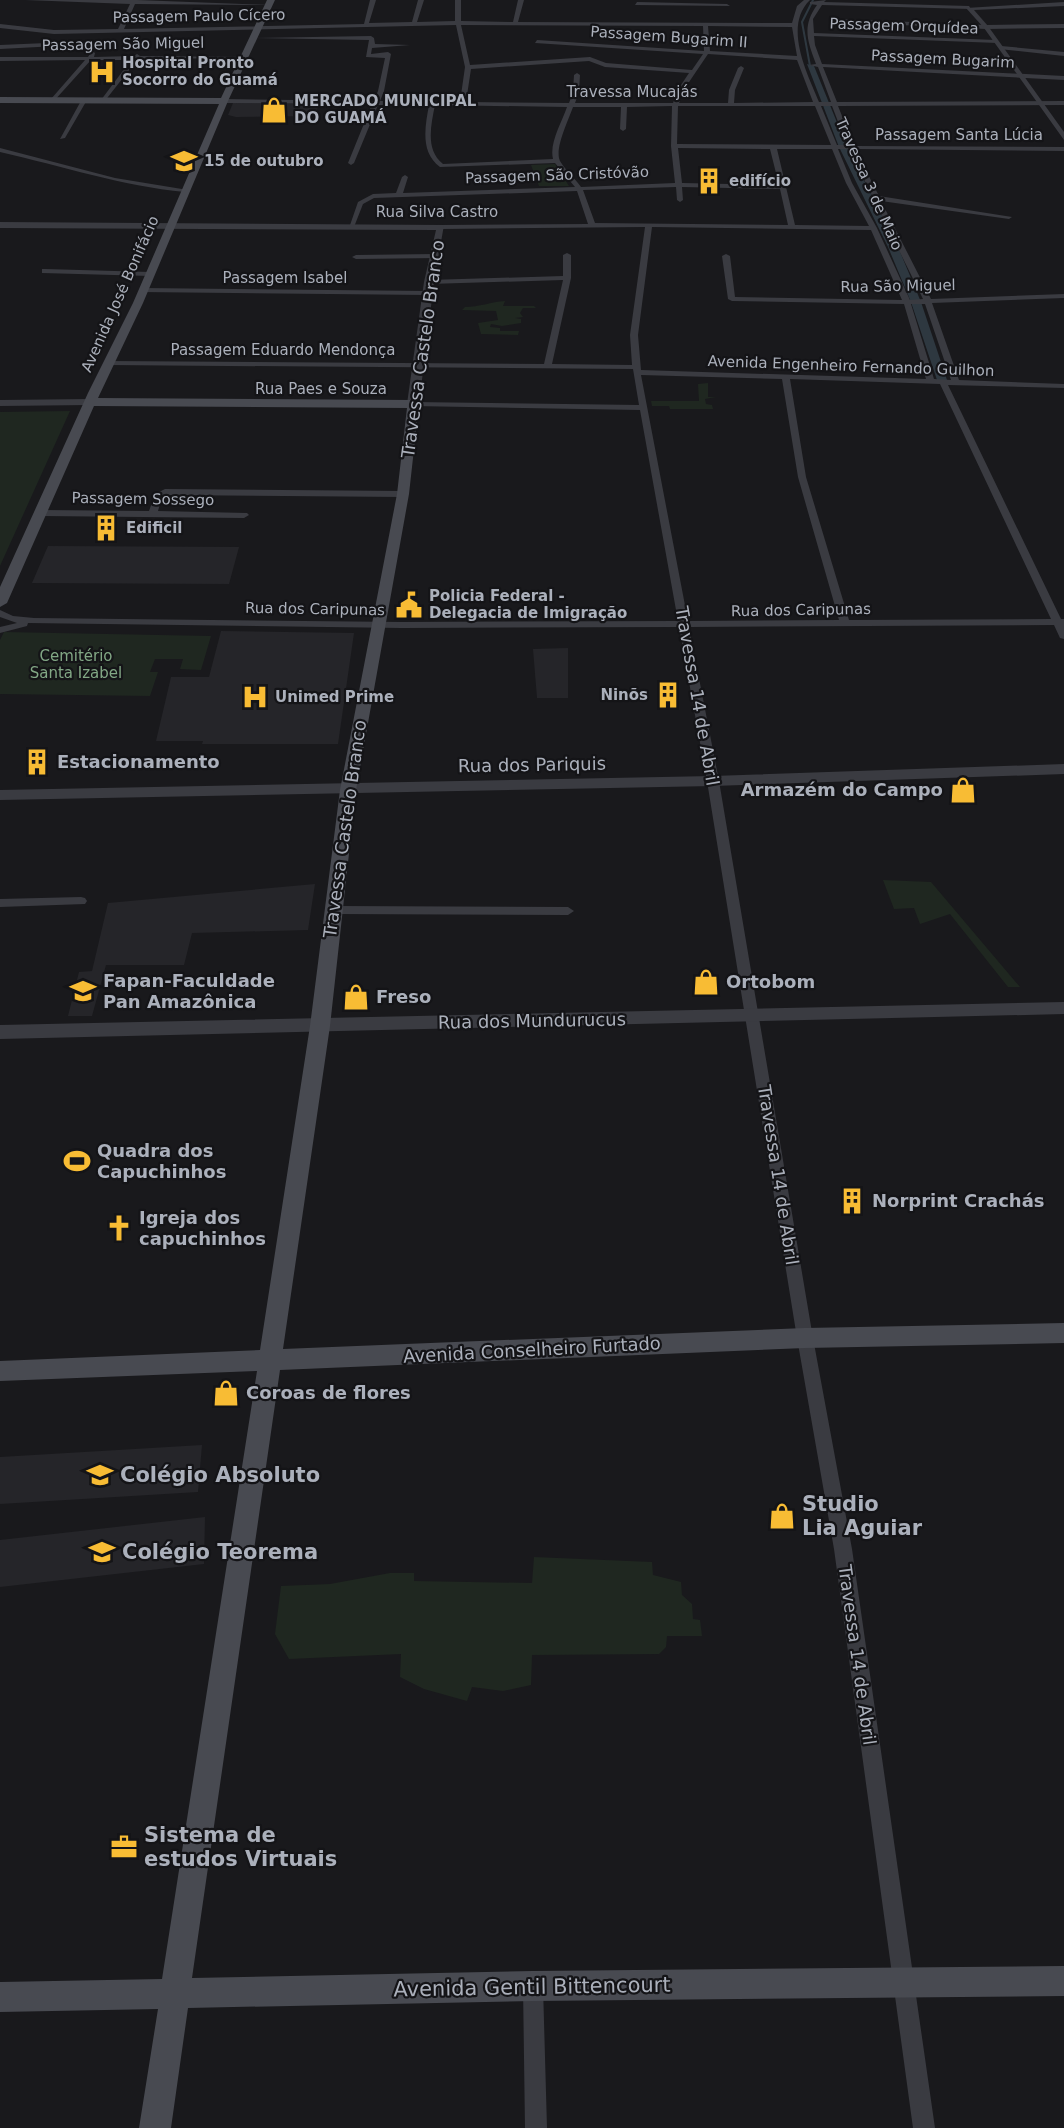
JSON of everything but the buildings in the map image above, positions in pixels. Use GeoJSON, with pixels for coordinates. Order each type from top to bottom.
{"type":"FeatureCollection","features":[{"type":"Feature","properties":{"kind":"main road","name":"Avenida José Bonifácio"},"geometry":{"type":"LineString","coordinates":[[0,603],[143,290],[224,101],[270,2]]}},
{"type":"Feature","properties":{"kind":"main road"},"geometry":{"type":"LineString","coordinates":[[0,100],[224,101]]}},
{"type":"Feature","properties":{"kind":"main road","name":"Rua Paes e Souza"},"geometry":{"type":"LineString","coordinates":[[90,402],[412,404]]}},
{"type":"Feature","properties":{"kind":"main road","name":"Travessa Castelo Branco"},"geometry":{"type":"LineString","coordinates":[[155,2128],[320,1026],[348,790],[403,494],[412,404]]}},
{"type":"Feature","properties":{"kind":"main road","name":"Avenida Conselheiro Furtado"},"geometry":{"type":"LineString","coordinates":[[0,1371],[271,1362],[805,1338],[1064,1333]]}},
{"type":"Feature","properties":{"kind":"main road","name":"Avenida Gentil Bittencourt"},"geometry":{"type":"LineString","coordinates":[[0,1997],[533,1986],[1064,1981]]}},
{"type":"Feature","properties":{"kind":"street"},"geometry":{"type":"LineString","coordinates":[[29,0],[270,2]]}},
{"type":"Feature","properties":{"kind":"street"},"geometry":{"type":"LineString","coordinates":[[366,24],[373,0]]}},
{"type":"Feature","properties":{"kind":"street"},"geometry":{"type":"LineString","coordinates":[[414,24],[421,0]]}},
{"type":"Feature","properties":{"kind":"street"},"geometry":{"type":"LineString","coordinates":[[458,0],[458,23],[468,67],[463,104]]}},
{"type":"Feature","properties":{"kind":"street"},"geometry":{"type":"LineString","coordinates":[[514,22],[521,0]]}},
{"type":"Feature","properties":{"kind":"street"},"geometry":{"type":"LineString","coordinates":[[793,0],[969,8],[1064,4]]}},
{"type":"Feature","properties":{"kind":"street"},"geometry":{"type":"LineString","coordinates":[[962,0],[986,27],[1018,74],[1060,128],[1064,138]]}},
{"type":"Feature","properties":{"kind":"street"},"geometry":{"type":"LineString","coordinates":[[794,25],[800,6],[806,1]]}},
{"type":"Feature","properties":{"kind":"street"},"geometry":{"type":"LineString","coordinates":[[121,29],[133,2]]}},
{"type":"Feature","properties":{"kind":"street"},"geometry":{"type":"LineString","coordinates":[[639,46],[638,2],[727,6]]}},
{"type":"Feature","properties":{"kind":"street"},"geometry":{"type":"LineString","coordinates":[[811,34],[810,19],[819,2]]}},
{"type":"Feature","properties":{"kind":"street"},"geometry":{"type":"LineString","coordinates":[[727,14],[729,24]]}},
{"type":"Feature","properties":{"kind":"street"},"geometry":{"type":"LineString","coordinates":[[678,17],[680,24]]}},
{"type":"Feature","properties":{"kind":"street"},"geometry":{"type":"LineString","coordinates":[[838,21],[986,27],[1064,26]]}},
{"type":"Feature","properties":{"kind":"street","name":"Passagem Paulo Cícero"},"geometry":{"type":"LineString","coordinates":[[0,26],[37,32],[514,22],[637,30],[680,24],[794,25]]}},
{"type":"Feature","properties":{"kind":"street"},"geometry":{"type":"LineString","coordinates":[[680,200],[674,146],[676,104],[679,94],[707,51],[705,24]]}},
{"type":"Feature","properties":{"kind":"street","name":"Travessa 3 de Maio"},"geometry":{"type":"LineString","coordinates":[[794,25],[799,58],[849,183],[874,228],[909,301],[932,382]]}},
{"type":"Feature","properties":{"kind":"street"},"geometry":{"type":"LineString","coordinates":[[1025,27],[1032,36]]}},
{"type":"Feature","properties":{"kind":"street"},"geometry":{"type":"LineString","coordinates":[[53,100],[91,57],[94,30]]}},
{"type":"Feature","properties":{"kind":"street","name":"Travessa 3 de Maio"},"geometry":{"type":"LineString","coordinates":[[811,34],[817,66],[850,147],[927,299],[956,383]]}},
{"type":"Feature","properties":{"kind":"street","name":"Passagem Orquídea"},"geometry":{"type":"LineString","coordinates":[[811,34],[998,45],[1064,54]]}},
{"type":"Feature","properties":{"kind":"street"},"geometry":{"type":"LineString","coordinates":[[253,38],[371,39],[368,56],[388,55],[383,85],[351,163]]}},
{"type":"Feature","properties":{"kind":"street","name":"Passagem Bugarim II"},"geometry":{"type":"LineString","coordinates":[[537,42],[639,46],[799,58]]}},
{"type":"Feature","properties":{"kind":"street"},"geometry":{"type":"LineString","coordinates":[[0,46],[93,43]]}},
{"type":"Feature","properties":{"kind":"street"},"geometry":{"type":"LineString","coordinates":[[1036,43],[1043,52]]}},
{"type":"Feature","properties":{"kind":"street"},"geometry":{"type":"LineString","coordinates":[[370,46],[407,45]]}},
{"type":"Feature","properties":{"kind":"street"},"geometry":{"type":"LineString","coordinates":[[104,100],[137,56]]}},
{"type":"Feature","properties":{"kind":"street","name":"Passagem São Miguel"},"geometry":{"type":"LineString","coordinates":[[0,59],[137,56],[246,57]]}},
{"type":"Feature","properties":{"kind":"street"},"geometry":{"type":"LineString","coordinates":[[468,67],[590,59],[605,65],[693,72]]}},
{"type":"Feature","properties":{"kind":"street","name":"Passagem Bugarim"},"geometry":{"type":"LineString","coordinates":[[802,65],[1064,78]]}},
{"type":"Feature","properties":{"kind":"street"},"geometry":{"type":"LineString","coordinates":[[730,104],[732,90],[741,68]]}},
{"type":"Feature","properties":{"kind":"street"},"geometry":{"type":"LineString","coordinates":[[577,75],[572,105],[555,150],[557,161],[579,188],[592,225]]}},
{"type":"Feature","properties":{"kind":"street"},"geometry":{"type":"LineString","coordinates":[[62,138],[84,100]]}},
{"type":"Feature","properties":{"kind":"street","name":"Travessa Mucajás"},"geometry":{"type":"LineString","coordinates":[[224,101],[572,105],[1064,103]]}},
{"type":"Feature","properties":{"kind":"street"},"geometry":{"type":"LineString","coordinates":[[432,103],[428,125],[429,147],[434,161],[448,170],[557,161]]}},
{"type":"Feature","properties":{"kind":"street"},"geometry":{"type":"LineString","coordinates":[[623,129],[624,104]]}},
{"type":"Feature","properties":{"kind":"street","name":"Passagem Santa Lúcia"},"geometry":{"type":"LineString","coordinates":[[674,146],[1064,149]]}},
{"type":"Feature","properties":{"kind":"street"},"geometry":{"type":"LineString","coordinates":[[773,147],[792,226]]}},
{"type":"Feature","properties":{"kind":"street"},"geometry":{"type":"LineString","coordinates":[[0,150],[40,158],[132,185],[185,190]]}},
{"type":"Feature","properties":{"kind":"street"},"geometry":{"type":"LineString","coordinates":[[399,194],[405,177]]}},
{"type":"Feature","properties":{"kind":"street","name":"Passagem São Cristóvão"},"geometry":{"type":"LineString","coordinates":[[351,227],[362,201],[373,196],[446,189],[679,185],[783,187]]}},
{"type":"Feature","properties":{"kind":"street"},"geometry":{"type":"LineString","coordinates":[[876,198],[1009,217]]}},
{"type":"Feature","properties":{"kind":"street","name":"Rua Silva Castro"},"geometry":{"type":"LineString","coordinates":[[0,225],[441,227],[649,225],[874,228]]}},
{"type":"Feature","properties":{"kind":"street","name":"Travessa 14 de Abril"},"geometry":{"type":"LineString","coordinates":[[649,225],[634,335],[642,408],[713,781],[805,1338],[843,1549],[924,2128]]}},
{"type":"Feature","properties":{"kind":"street","name":"Travessa Castelo Branco"},"geometry":{"type":"LineString","coordinates":[[412,404],[428,287],[441,227]]}},
{"type":"Feature","properties":{"kind":"street"},"geometry":{"type":"LineString","coordinates":[[548,366],[567,278],[567,255]]}},
{"type":"Feature","properties":{"kind":"street"},"geometry":{"type":"LineString","coordinates":[[356,257],[435,256]]}},
{"type":"Feature","properties":{"kind":"street","name":"Rua São Miguel"},"geometry":{"type":"LineString","coordinates":[[726,256],[732,299],[909,301],[1064,296]]}},
{"type":"Feature","properties":{"kind":"street"},"geometry":{"type":"LineString","coordinates":[[45,271],[150,274]]}},
{"type":"Feature","properties":{"kind":"street","name":"Passagem Isabel"},"geometry":{"type":"LineString","coordinates":[[143,290],[428,287],[567,278]]}},
{"type":"Feature","properties":{"kind":"street","name":"Passagem Eduardo Mendonça"},"geometry":{"type":"LineString","coordinates":[[108,363],[419,364],[637,369]]}},
{"type":"Feature","properties":{"kind":"street","name":"Avenida Engenheiro Fernando Guilhon"},"geometry":{"type":"LineString","coordinates":[[637,369],[786,377],[1064,386]]}},
{"type":"Feature","properties":{"kind":"street"},"geometry":{"type":"LineString","coordinates":[[786,377],[802,477],[845,624]]}},
{"type":"Feature","properties":{"kind":"street"},"geometry":{"type":"LineString","coordinates":[[944,383],[1061,622],[1064,636]]}},
{"type":"Feature","properties":{"kind":"street","name":"Rua Paes e Souza"},"geometry":{"type":"LineString","coordinates":[[0,403],[90,402]]}},
{"type":"Feature","properties":{"kind":"street","name":"Rua Paes e Souza"},"geometry":{"type":"LineString","coordinates":[[412,404],[642,408]]}},
{"type":"Feature","properties":{"kind":"street"},"geometry":{"type":"LineString","coordinates":[[152,515],[160,494],[170,492],[403,494]]}},
{"type":"Feature","properties":{"kind":"street","name":"Passagem Sossego"},"geometry":{"type":"LineString","coordinates":[[41,513],[244,515]]}},
{"type":"Feature","properties":{"kind":"street","name":"Rua dos Caripunas"},"geometry":{"type":"LineString","coordinates":[[0,613],[11,619],[34,621],[379,625],[685,626],[1061,622]]}},
{"type":"Feature","properties":{"kind":"street","name":"Rua dos Caripunas"},"geometry":{"type":"LineString","coordinates":[[0,630],[34,621]]}},
{"type":"Feature","properties":{"kind":"street","name":"Rua dos Pariquis"},"geometry":{"type":"LineString","coordinates":[[0,795],[348,790],[1064,769]]}},
{"type":"Feature","properties":{"kind":"street"},"geometry":{"type":"LineString","coordinates":[[0,903],[81,901]]}},
{"type":"Feature","properties":{"kind":"street"},"geometry":{"type":"LineString","coordinates":[[335,910],[568,911]]}},
{"type":"Feature","properties":{"kind":"street","name":"Rua dos Mundurucus"},"geometry":{"type":"LineString","coordinates":[[0,1032],[752,1017],[1064,1008]]}},
{"type":"Feature","properties":{"kind":"street"},"geometry":{"type":"LineString","coordinates":[[533,1986],[536,2128]]}},
{"type":"Feature","properties":{"kind":"shaded area","name":"MERCADO MUNICIPAL DO GUAMÁ"},"geometry":{"type":"Polygon","coordinates":[[[233,103],[319,104],[315,116],[236,117],[228,115],[233,103]]]}},
{"type":"Feature","properties":{"kind":"shaded area"},"geometry":{"type":"Polygon","coordinates":[[[48,546],[239,547],[229,584],[32,583],[48,546]]]}},
{"type":"Feature","properties":{"kind":"shaded area","name":"Unimed Prime"},"geometry":{"type":"Polygon","coordinates":[[[221,631],[354,633],[338,744],[202,744],[203,741],[156,741],[171,677],[209,677],[221,631]]]}},
{"type":"Feature","properties":{"kind":"shaded area"},"geometry":{"type":"Polygon","coordinates":[[[568,648],[568,698],[537,698],[533,649],[568,648]]]}},
{"type":"Feature","properties":{"kind":"shaded area"},"geometry":{"type":"Polygon","coordinates":[[[315,884],[308,930],[192,933],[184,965],[106,965],[92,1016],[68,1016],[79,972],[92,971],[108,903],[315,884]]]}},
{"type":"Feature","properties":{"kind":"shaded area","name":"Colégio Absoluto"},"geometry":{"type":"Polygon","coordinates":[[[202,1445],[198,1492],[0,1504],[0,1457],[202,1445]]]}},
{"type":"Feature","properties":{"kind":"shaded area","name":"Colégio Teorema"},"geometry":{"type":"Polygon","coordinates":[[[205,1517],[204,1564],[0,1587],[0,1540],[205,1517]]]}},
{"type":"Feature","properties":{"kind":"green space"},"geometry":{"type":"Polygon","coordinates":[[[555,164],[569,186],[539,186],[531,165],[555,164]]]}},
{"type":"Feature","properties":{"kind":"green space"},"geometry":{"type":"Polygon","coordinates":[[[505,301],[503,306],[534,306],[536,308],[523,308],[520,313],[523,317],[515,318],[521,319],[521,323],[502,326],[491,324],[490,327],[500,328],[500,331],[519,331],[518,335],[481,334],[478,323],[498,320],[496,311],[462,310],[465,307],[505,301]]]}},
{"type":"Feature","properties":{"kind":"green space"},"geometry":{"type":"Polygon","coordinates":[[[708,383],[708,397],[716,397],[705,399],[706,404],[712,405],[713,409],[670,409],[669,406],[652,406],[651,401],[699,401],[698,384],[708,383]]]}},
{"type":"Feature","properties":{"kind":"green space"},"geometry":{"type":"Polygon","coordinates":[[[70,411],[0,566],[0,412],[70,411]]]}},
{"type":"Feature","properties":{"kind":"green space","name":"Cemitério Santa Izabel"},"geometry":{"type":"Polygon","coordinates":[[[4,632],[211,636],[201,670],[180,669],[183,659],[155,659],[150,672],[158,672],[150,696],[0,694],[0,640],[4,632]]]}},
{"type":"Feature","properties":{"kind":"green space"},"geometry":{"type":"Polygon","coordinates":[[[883,880],[931,882],[1020,987],[1008,987],[950,914],[920,924],[914,908],[894,909],[883,880]]]}},
{"type":"Feature","properties":{"kind":"green space"},"geometry":{"type":"Polygon","coordinates":[[[534,1557],[652,1562],[653,1575],[681,1582],[682,1595],[692,1604],[693,1619],[700,1620],[702,1636],[667,1636],[666,1647],[659,1654],[532,1655],[531,1685],[503,1691],[472,1687],[467,1701],[424,1689],[400,1677],[401,1654],[289,1659],[275,1634],[281,1586],[330,1584],[390,1573],[414,1573],[414,1581],[532,1583],[534,1557]]]}},
{"type":"Feature","properties":{"kind":"waterway"},"geometry":{"type":"LineString","coordinates":[[810,66],[802,22],[813,0]]}},
{"type":"Feature","properties":{"kind":"waterway"},"geometry":{"type":"LineString","coordinates":[[810,66],[843,147],[893,247],[916,302],[943,383]]}},
{"type":"Feature","properties":{"kind":"place","name":"Hospital Pronto Socorro do Guamá"},"geometry":{"type":"Point","coordinates":[102,72]}},
{"type":"Feature","properties":{"kind":"place","name":"MERCADO MUNICIPAL DO GUAMÁ"},"geometry":{"type":"Point","coordinates":[274,110]}},
{"type":"Feature","properties":{"kind":"place","name":"15 de outubro"},"geometry":{"type":"Point","coordinates":[184,161]}},
{"type":"Feature","properties":{"kind":"place","name":"edifício"},"geometry":{"type":"Point","coordinates":[709,181]}},
{"type":"Feature","properties":{"kind":"place","name":"Edificil"},"geometry":{"type":"Point","coordinates":[106,528]}},
{"type":"Feature","properties":{"kind":"place","name":"Policia Federal - Delegacia de Imigração"},"geometry":{"type":"Point","coordinates":[409,605]}},
{"type":"Feature","properties":{"kind":"place","name":"Ninõs"},"geometry":{"type":"Point","coordinates":[668,695]}},
{"type":"Feature","properties":{"kind":"place","name":"Unimed Prime"},"geometry":{"type":"Point","coordinates":[255,697]}},
{"type":"Feature","properties":{"kind":"place","name":"Estacionamento"},"geometry":{"type":"Point","coordinates":[37,762]}},
{"type":"Feature","properties":{"kind":"place","name":"Armazém do Campo"},"geometry":{"type":"Point","coordinates":[963,790]}},
{"type":"Feature","properties":{"kind":"place","name":"Ortobom"},"geometry":{"type":"Point","coordinates":[706,982]}},
{"type":"Feature","properties":{"kind":"place","name":"Fapan-Faculdade Pan Amazônica"},"geometry":{"type":"Point","coordinates":[83,991]}},
{"type":"Feature","properties":{"kind":"place","name":"Freso"},"geometry":{"type":"Point","coordinates":[356,997]}},
{"type":"Feature","properties":{"kind":"place","name":"Quadra dos Capuchinhos"},"geometry":{"type":"Point","coordinates":[77,1161]}},
{"type":"Feature","properties":{"kind":"place","name":"Norprint Crachás"},"geometry":{"type":"Point","coordinates":[852,1201]}},
{"type":"Feature","properties":{"kind":"place","name":"Igreja dos capuchinhos"},"geometry":{"type":"Point","coordinates":[119,1228]}},
{"type":"Feature","properties":{"kind":"place","name":"Coroas de flores"},"geometry":{"type":"Point","coordinates":[226,1393]}},
{"type":"Feature","properties":{"kind":"place","name":"Colégio Absoluto"},"geometry":{"type":"Point","coordinates":[100,1475]}},
{"type":"Feature","properties":{"kind":"place","name":"Studio Lia Aguiar"},"geometry":{"type":"Point","coordinates":[782,1516]}},
{"type":"Feature","properties":{"kind":"place","name":"Colégio Teorema"},"geometry":{"type":"Point","coordinates":[102,1552]}},
{"type":"Feature","properties":{"kind":"place","name":"Sistema de estudos Virtuais"},"geometry":{"type":"Point","coordinates":[124,1847]}}]}
